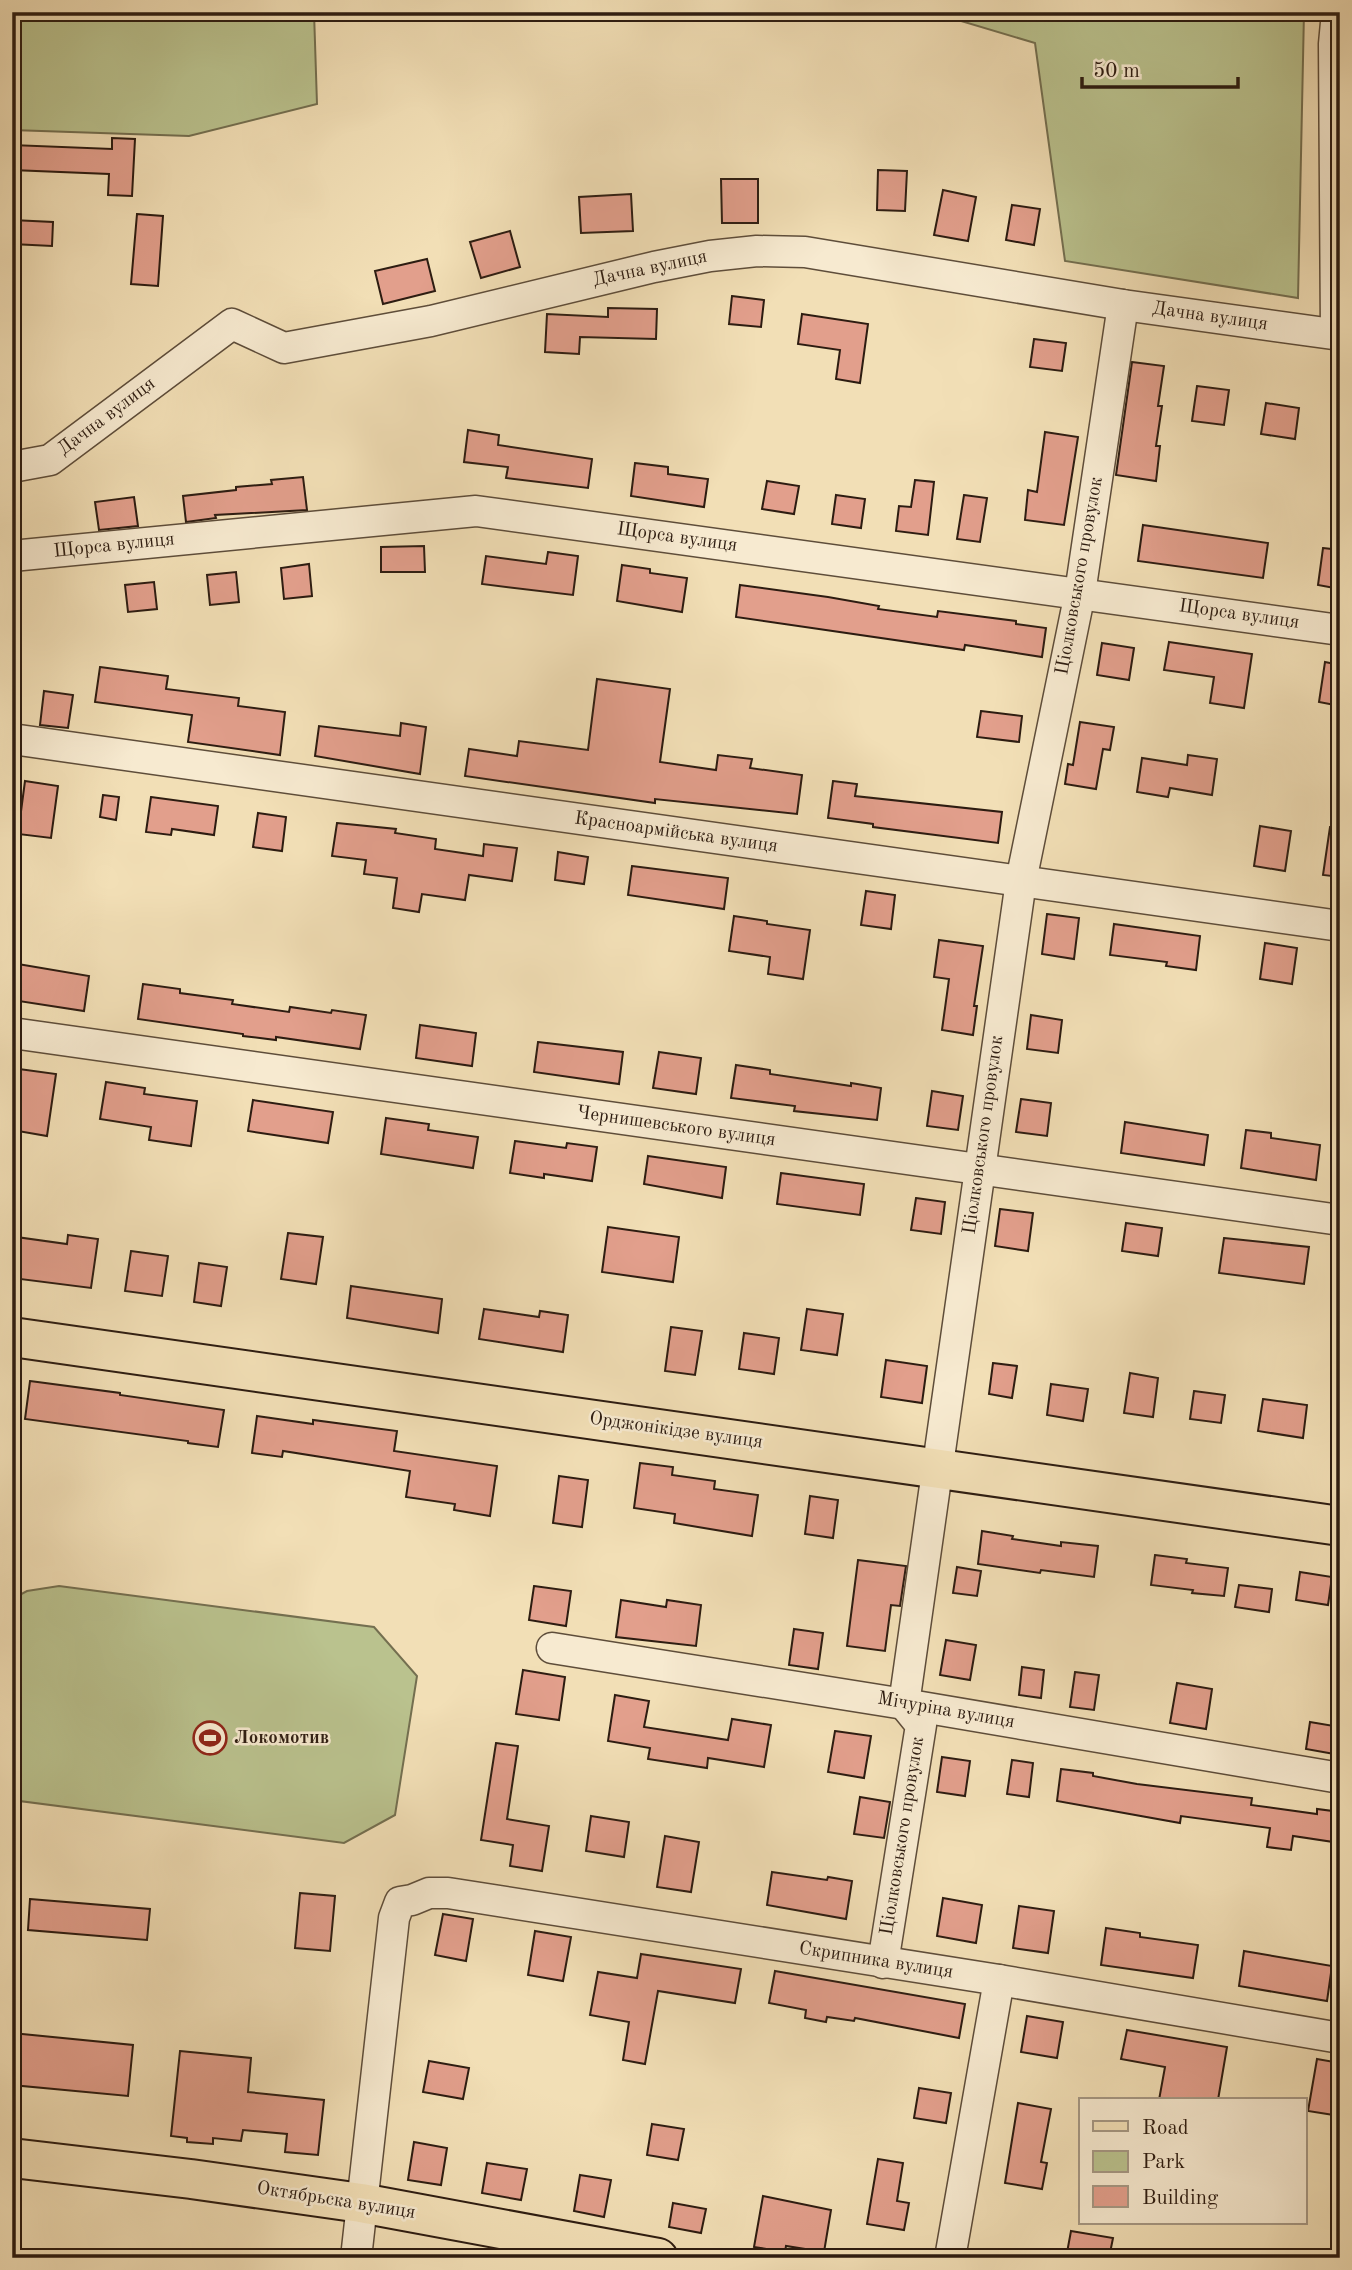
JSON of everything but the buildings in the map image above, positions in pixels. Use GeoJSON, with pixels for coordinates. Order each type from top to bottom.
{"type":"FeatureCollection","features":[{"type":"Feature","properties":{"kind":"main road","name":"Орджонікідзе вулиця"},"geometry":{"type":"LineString","coordinates":[[12,1336],[1340,1526]]}},
{"type":"Feature","properties":{"kind":"main road","name":"Октябрьска вулиця"},"geometry":{"type":"LineString","coordinates":[[12,2158],[361,2203],[657,2258]]}},
{"type":"Feature","properties":{"kind":"street"},"geometry":{"type":"LineString","coordinates":[[1336,12],[1338,335]]}},
{"type":"Feature","properties":{"kind":"street","name":"Дачна вулиця"},"geometry":{"type":"LineString","coordinates":[[12,467],[50,460],[232,324],[284,348],[431,321],[654,267],[710,256],[757,251],[818,254],[1123,305],[1338,335]]}},
{"type":"Feature","properties":{"kind":"street","name":"Ціолковського провулок"},"geometry":{"type":"LineString","coordinates":[[883,1963],[921,1726],[904,1704],[979,1170],[1021,881],[1080,593],[1123,305]]}},
{"type":"Feature","properties":{"kind":"street","name":"Щорса вулиця"},"geometry":{"type":"LineString","coordinates":[[12,556],[476,511],[1340,630]]}},
{"type":"Feature","properties":{"kind":"street","name":"Красноармійська вулиця"},"geometry":{"type":"LineString","coordinates":[[12,739],[1340,926]]}},
{"type":"Feature","properties":{"kind":"street","name":"Чернишевського вулиця"},"geometry":{"type":"LineString","coordinates":[[12,1033],[1340,1220]]}},
{"type":"Feature","properties":{"kind":"street","name":"Мічуріна вулиця"},"geometry":{"type":"LineString","coordinates":[[552,1648],[1340,1778]]}},
{"type":"Feature","properties":{"kind":"street","name":"Скрипника вулиця"},"geometry":{"type":"LineString","coordinates":[[361,2203],[394,1918],[400,1902],[429,1893],[448,1893],[999,1980],[1340,2038]]}},
{"type":"Feature","properties":{"kind":"street"},"geometry":{"type":"LineString","coordinates":[[950,2258],[999,1980]]}},
{"type":"Feature","properties":{"kind":"street"},"geometry":{"type":"LineString","coordinates":[[356,2258],[361,2203]]}},
{"type":"Feature","properties":{"kind":"green space"},"geometry":{"type":"Polygon","coordinates":[[[12,12],[314,12],[317,104],[189,136],[12,130],[12,12]]]}},
{"type":"Feature","properties":{"kind":"green space"},"geometry":{"type":"Polygon","coordinates":[[[931,12],[1304,12],[1298,298],[1065,261],[1035,43],[931,12]]]}},
{"type":"Feature","properties":{"kind":"green space","name":"Локомотив"},"geometry":{"type":"Polygon","coordinates":[[[59,1586],[374,1627],[417,1676],[395,1815],[344,1843],[12,1800],[12,1599],[27,1591],[59,1586]]]}},
{"type":"Feature","properties":{"kind":"place","name":"Локомотив"},"geometry":{"type":"Point","coordinates":[210,1738]}}]}
